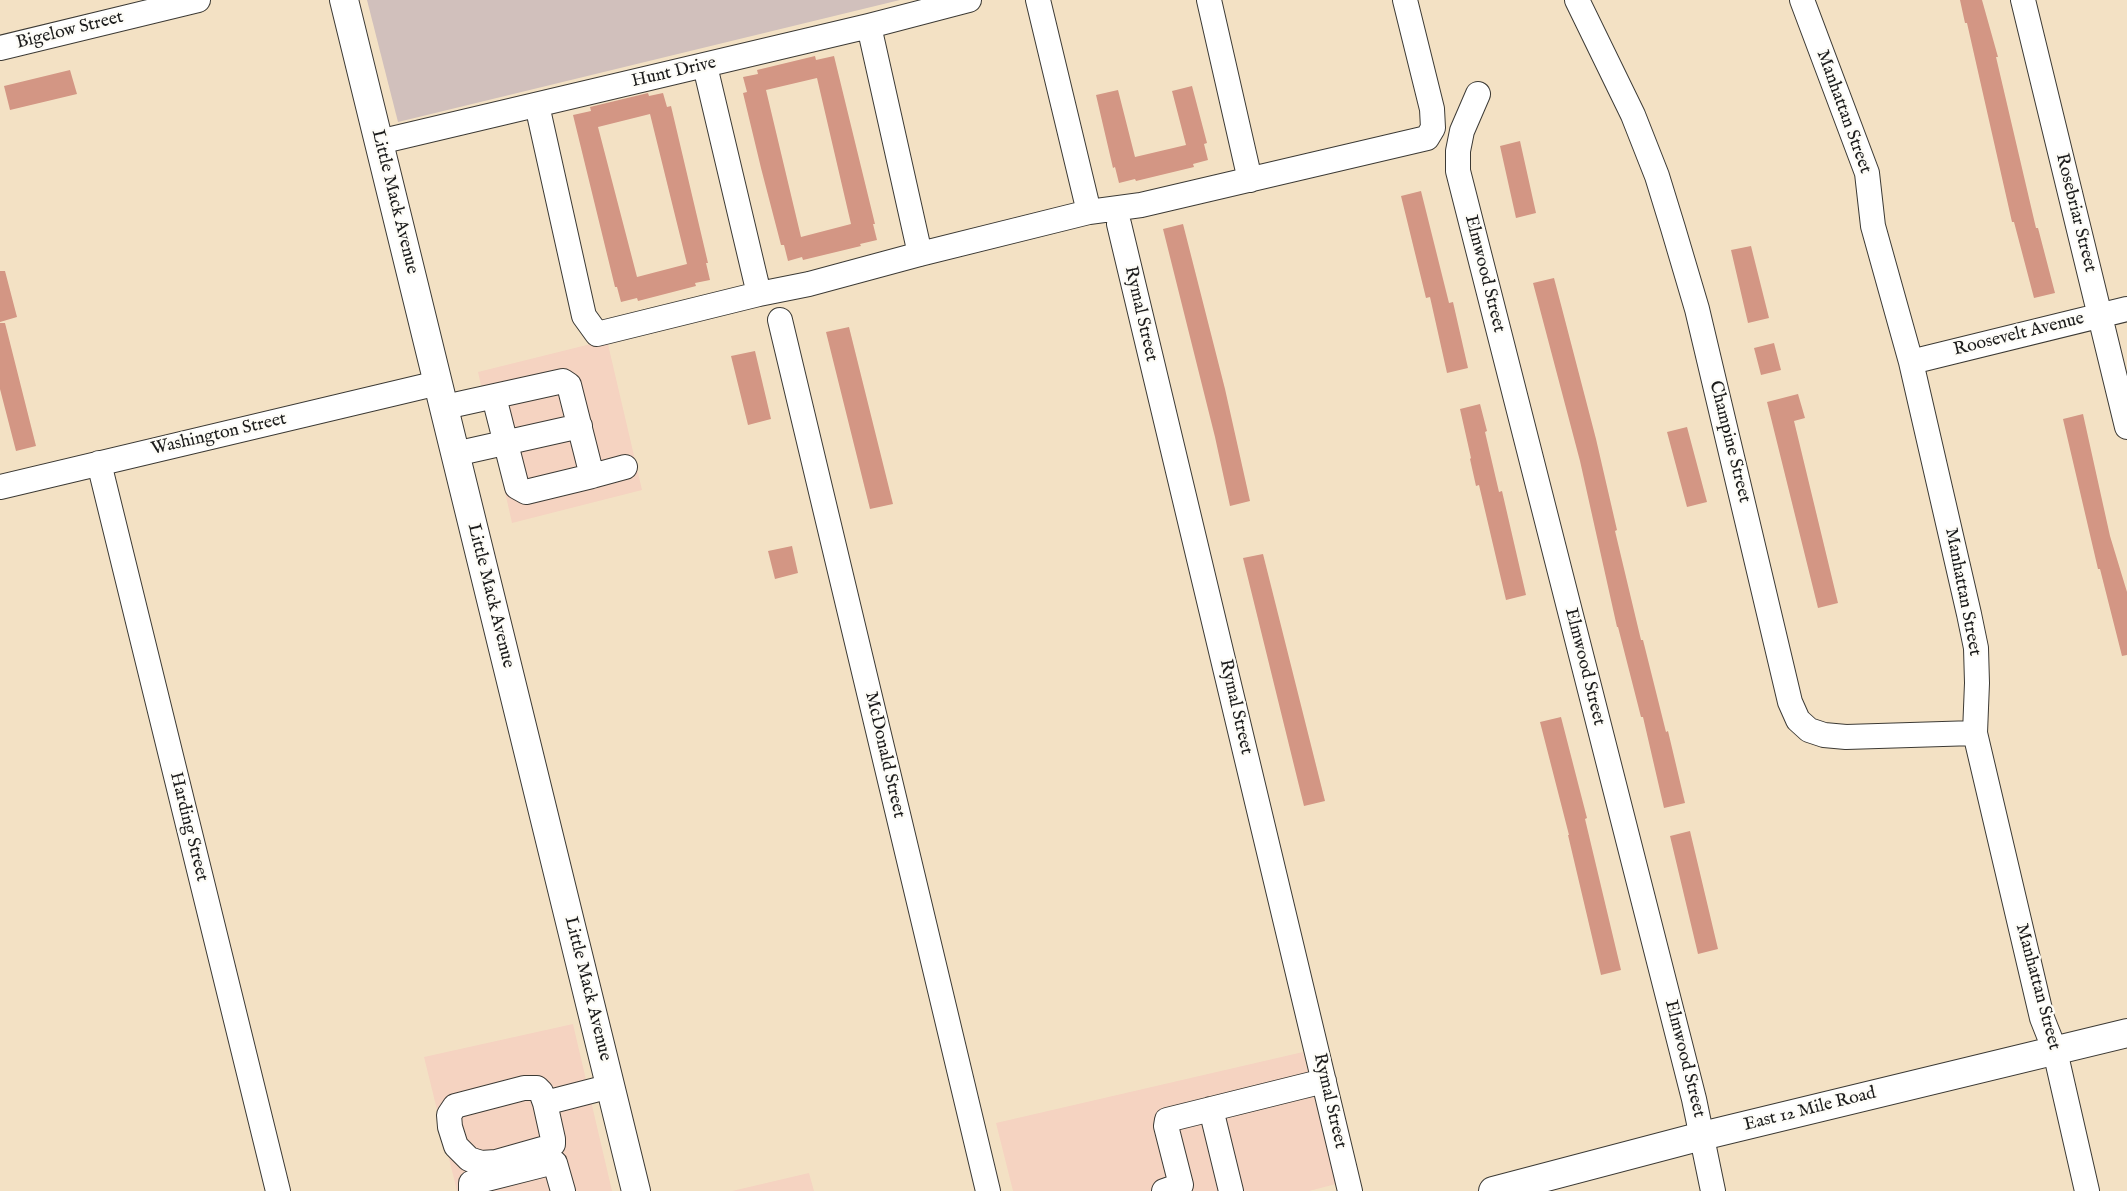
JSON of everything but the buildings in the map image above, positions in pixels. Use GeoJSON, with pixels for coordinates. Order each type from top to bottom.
{"type":"FeatureCollection","features":[{"type":"Feature","properties":{"kind":"main road","name":"Little Mack Avenue"},"geometry":{"type":"LineString","coordinates":[[344,0],[612,1086],[636,1191]]}},
{"type":"Feature","properties":{"kind":"main road","name":"East 12 Mile Road"},"geometry":{"type":"LineString","coordinates":[[1493,1191],[1702,1136],[2127,1034]]}},
{"type":"Feature","properties":{"kind":"street","name":"Bigelow Street"},"geometry":{"type":"LineString","coordinates":[[0,48],[198,0]]}},
{"type":"Feature","properties":{"kind":"street","name":"Hunt Drive"},"geometry":{"type":"LineString","coordinates":[[379,142],[705,66],[969,0]]}},
{"type":"Feature","properties":{"kind":"street"},"geometry":{"type":"LineString","coordinates":[[1038,0],[1089,212]]}},
{"type":"Feature","properties":{"kind":"street"},"geometry":{"type":"LineString","coordinates":[[1209,0],[1250,180]]}},
{"type":"Feature","properties":{"kind":"street"},"geometry":{"type":"LineString","coordinates":[[537,105],[584,316],[597,334],[759,294],[809,284],[1089,212],[1141,205],[1427,138],[1433,128],[1432,109],[1405,0]]}},
{"type":"Feature","properties":{"kind":"street","name":"Champine Street"},"geometry":{"type":"LineString","coordinates":[[1577,0],[1633,115],[1673,228],[1699,318],[1790,702],[1798,720],[1810,730],[1824,735],[1846,737],[1975,732]]}},
{"type":"Feature","properties":{"kind":"street","name":"Manhattan Street"},"geometry":{"type":"LineString","coordinates":[[1802,0],[1866,174],[1873,226],[1911,362],[1976,648],[1975,732],[2042,1018],[2055,1051],[2087,1191]]}},
{"type":"Feature","properties":{"kind":"street","name":"Rosebriar Street"},"geometry":{"type":"LineString","coordinates":[[2023,0],[2127,427]]}},
{"type":"Feature","properties":{"kind":"street"},"geometry":{"type":"LineString","coordinates":[[869,26],[920,254]]}},
{"type":"Feature","properties":{"kind":"street"},"geometry":{"type":"LineString","coordinates":[[705,66],[759,294]]}},
{"type":"Feature","properties":{"kind":"street","name":"Elmwood Street"},"geometry":{"type":"LineString","coordinates":[[1478,94],[1462,131],[1458,151],[1458,171],[1694,1100],[1713,1191]]}},
{"type":"Feature","properties":{"kind":"street","name":"Rymal Street"},"geometry":{"type":"LineString","coordinates":[[1119,224],[1350,1191]]}},
{"type":"Feature","properties":{"kind":"street","name":"Roosevelt Avenue"},"geometry":{"type":"LineString","coordinates":[[1911,362],[2127,309]]}},
{"type":"Feature","properties":{"kind":"street","name":"McDonald Street"},"geometry":{"type":"LineString","coordinates":[[780,320],[988,1191]]}},
{"type":"Feature","properties":{"kind":"street","name":"Washington Street"},"geometry":{"type":"LineString","coordinates":[[0,487],[99,463],[441,395],[494,396],[563,381],[569,385],[592,476]]}},
{"type":"Feature","properties":{"kind":"street"},"geometry":{"type":"LineString","coordinates":[[494,396],[517,487],[526,492],[625,467]]}},
{"type":"Feature","properties":{"kind":"street"},"geometry":{"type":"LineString","coordinates":[[455,454],[580,426]]}},
{"type":"Feature","properties":{"kind":"street","name":"Harding Street"},"geometry":{"type":"LineString","coordinates":[[99,463],[278,1191]]}},
{"type":"Feature","properties":{"kind":"street"},"geometry":{"type":"LineString","coordinates":[[1164,1191],[1181,1185],[1166,1126],[1167,1120],[1324,1081]]}},
{"type":"Feature","properties":{"kind":"street"},"geometry":{"type":"LineString","coordinates":[[545,1103],[612,1086]]}},
{"type":"Feature","properties":{"kind":"street"},"geometry":{"type":"LineString","coordinates":[[1211,1109],[1231,1191]]}},
{"type":"Feature","properties":{"kind":"street"},"geometry":{"type":"LineString","coordinates":[[471,1191],[471,1183],[555,1163],[563,1191]]}},
{"type":"Feature","properties":{"kind":"shaded area"},"geometry":{"type":"Polygon","coordinates":[[[367,0],[900,0],[398,122],[367,0]]]}},
{"type":"Feature","properties":{"kind":"shaded area"},"geometry":{"type":"Polygon","coordinates":[[[607,340],[642,490],[512,523],[478,372],[607,340]]]}},
{"type":"Feature","properties":{"kind":"shaded area"},"geometry":{"type":"Polygon","coordinates":[[[573,1024],[612,1191],[457,1191],[424,1057],[573,1024]]]}},
{"type":"Feature","properties":{"kind":"shaded area"},"geometry":{"type":"Polygon","coordinates":[[[1303,1052],[1336,1184],[1309,1191],[1013,1191],[996,1123],[1303,1052]]]}},
{"type":"Feature","properties":{"kind":"shaded area"},"geometry":{"type":"Polygon","coordinates":[[[809,1173],[814,1191],[732,1191],[809,1173]]]}}]}
